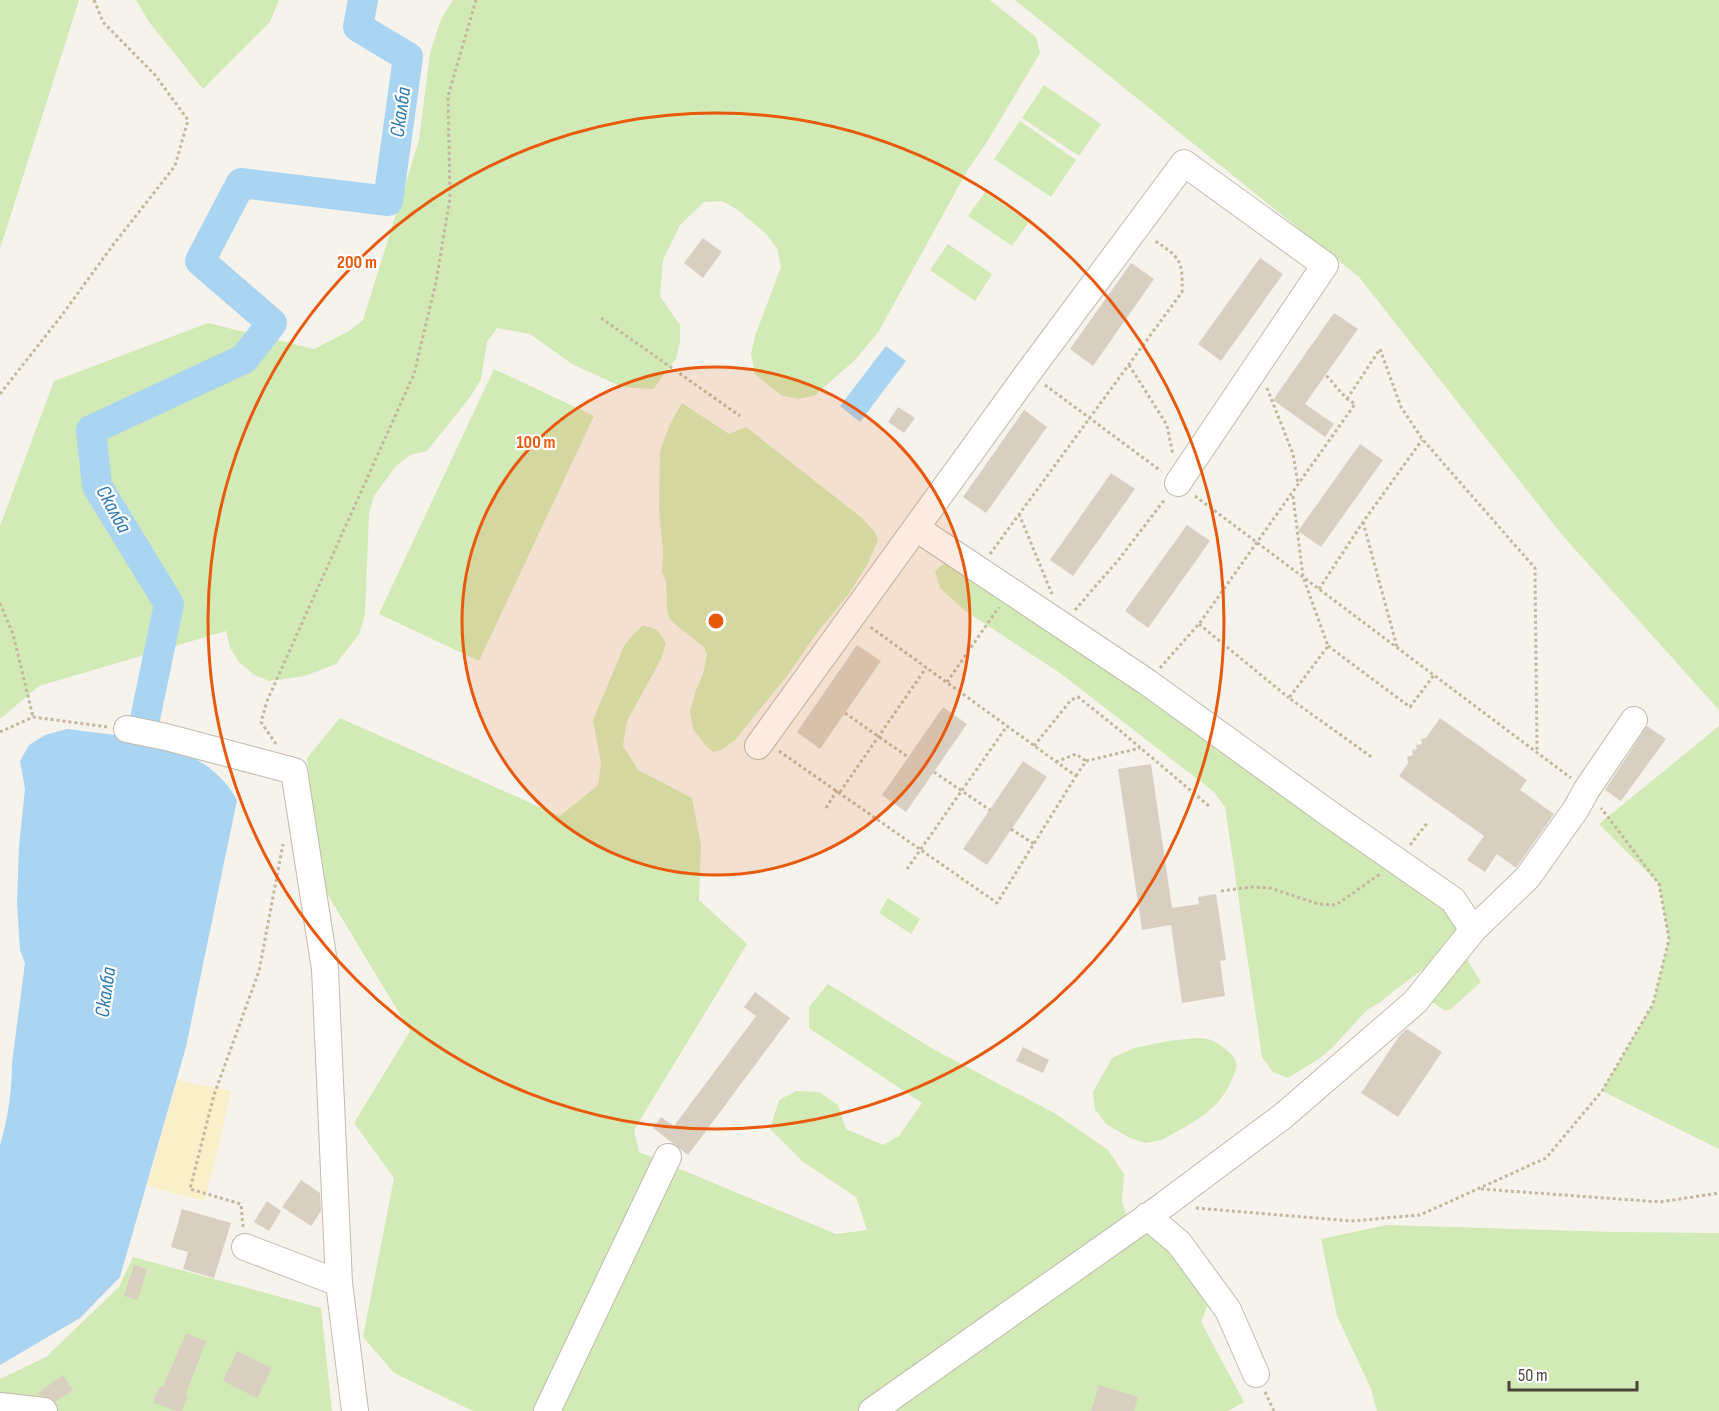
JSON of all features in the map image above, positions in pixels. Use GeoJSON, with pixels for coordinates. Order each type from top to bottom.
{"type":"FeatureCollection","features":[{"type":"Feature","properties":{"kind":"lane"},"geometry":{"type":"LineString","coordinates":[[760,743],[1028,373],[1184,163],[1325,265],[1178,483]]}},
{"type":"Feature","properties":{"kind":"lane"},"geometry":{"type":"LineString","coordinates":[[916,528],[1147,682],[1453,900],[1473,930]]}},
{"type":"Feature","properties":{"kind":"lane"},"geometry":{"type":"LineString","coordinates":[[872,1411],[1147,1216],[1283,1116],[1415,1002],[1473,930],[1528,877],[1634,720]]}},
{"type":"Feature","properties":{"kind":"lane"},"geometry":{"type":"LineString","coordinates":[[127,729],[294,771],[325,969],[339,1283],[356,1411]]}},
{"type":"Feature","properties":{"kind":"lane"},"geometry":{"type":"LineString","coordinates":[[547,1411],[668,1157]]}},
{"type":"Feature","properties":{"kind":"lane"},"geometry":{"type":"LineString","coordinates":[[1147,1216],[1179,1243],[1228,1310],[1256,1374]]}},
{"type":"Feature","properties":{"kind":"lane"},"geometry":{"type":"LineString","coordinates":[[245,1247],[339,1283]]}},
{"type":"Feature","properties":{"kind":"lane"},"geometry":{"type":"LineString","coordinates":[[0,1406],[44,1411]]}},
{"type":"Feature","properties":{"kind":"path"},"geometry":{"type":"LineString","coordinates":[[0,394],[175,166],[188,120],[155,75],[103,22],[94,0]]}},
{"type":"Feature","properties":{"kind":"path"},"geometry":{"type":"LineString","coordinates":[[294,771],[261,722],[267,700],[414,374],[436,282],[450,198],[448,96],[476,0]]}},
{"type":"Feature","properties":{"kind":"path"},"geometry":{"type":"LineString","coordinates":[[979,570],[1182,292],[1183,269],[1176,256],[1136,228]]}},
{"type":"Feature","properties":{"kind":"path"},"geometry":{"type":"LineString","coordinates":[[601,318],[740,416]]}},
{"type":"Feature","properties":{"kind":"path"},"geometry":{"type":"LineString","coordinates":[[1347,399],[1380,349],[1401,407],[1423,440],[1535,568],[1537,752]]}},
{"type":"Feature","properties":{"kind":"path"},"geometry":{"type":"LineString","coordinates":[[1263,356],[1268,392],[1293,454],[1299,486]]}},
{"type":"Feature","properties":{"kind":"path"},"geometry":{"type":"LineString","coordinates":[[1019,514],[1063,624],[1120,558],[1178,483],[1167,426],[1129,365]]}},
{"type":"Feature","properties":{"kind":"path"},"geometry":{"type":"LineString","coordinates":[[1147,682],[1199,624],[1355,404],[1347,399],[1326,375]]}},
{"type":"Feature","properties":{"kind":"path"},"geometry":{"type":"LineString","coordinates":[[1319,589],[1363,522],[1423,440]]}},
{"type":"Feature","properties":{"kind":"path"},"geometry":{"type":"LineString","coordinates":[[1293,494],[1303,577],[1328,646],[1410,707],[1434,675]]}},
{"type":"Feature","properties":{"kind":"path"},"geometry":{"type":"LineString","coordinates":[[1363,522],[1397,647]]}},
{"type":"Feature","properties":{"kind":"path"},"geometry":{"type":"LineString","coordinates":[[947,682],[1011,591]]}},
{"type":"Feature","properties":{"kind":"path"},"geometry":{"type":"LineString","coordinates":[[0,603],[13,634],[33,717]]}},
{"type":"Feature","properties":{"kind":"path"},"geometry":{"type":"LineString","coordinates":[[853,614],[1076,776]]}},
{"type":"Feature","properties":{"kind":"path"},"geometry":{"type":"LineString","coordinates":[[1199,624],[1289,698],[1373,758]]}},
{"type":"Feature","properties":{"kind":"path"},"geometry":{"type":"LineString","coordinates":[[1289,698],[1328,646]]}},
{"type":"Feature","properties":{"kind":"path"},"geometry":{"type":"LineString","coordinates":[[826,808],[926,667]]}},
{"type":"Feature","properties":{"kind":"path"},"geometry":{"type":"LineString","coordinates":[[1034,746],[1071,700],[1078,697],[1209,806]]}},
{"type":"Feature","properties":{"kind":"path"},"geometry":{"type":"LineString","coordinates":[[845,713],[908,757]]}},
{"type":"Feature","properties":{"kind":"path"},"geometry":{"type":"LineString","coordinates":[[0,732],[33,717],[127,729]]}},
{"type":"Feature","properties":{"kind":"path"},"geometry":{"type":"LineString","coordinates":[[907,868],[1007,726]]}},
{"type":"Feature","properties":{"kind":"path"},"geometry":{"type":"LineString","coordinates":[[760,743],[838,791],[997,903],[1086,761],[1140,748]]}},
{"type":"Feature","properties":{"kind":"path"},"geometry":{"type":"LineString","coordinates":[[1056,762],[1076,754],[1086,761]]}},
{"type":"Feature","properties":{"kind":"path"},"geometry":{"type":"LineString","coordinates":[[934,772],[990,810]]}},
{"type":"Feature","properties":{"kind":"path"},"geometry":{"type":"LineString","coordinates":[[1221,891],[1252,887],[1270,888],[1318,904],[1336,905],[1397,861],[1428,822]]}},
{"type":"Feature","properties":{"kind":"path"},"geometry":{"type":"LineString","coordinates":[[1011,829],[1034,844]]}},
{"type":"Feature","properties":{"kind":"path"},"geometry":{"type":"LineString","coordinates":[[245,1247],[241,1204],[190,1189],[214,1095],[259,971],[285,835]]}},
{"type":"Feature","properties":{"kind":"path"},"geometry":{"type":"LineString","coordinates":[[1479,1189],[1660,1202],[1719,1193]]}},
{"type":"Feature","properties":{"kind":"green space"},"geometry":{"type":"Polygon","coordinates":[[[0,0],[79,0],[0,249],[0,0]]]}},
{"type":"Feature","properties":{"kind":"green space"},"geometry":{"type":"Polygon","coordinates":[[[136,0],[279,0],[270,22],[203,89],[149,22],[136,0]]]}},
{"type":"Feature","properties":{"kind":"green space"},"geometry":{"type":"Polygon","coordinates":[[[453,0],[990,0],[1036,37],[1040,53],[967,171],[879,331],[854,361],[814,396],[798,399],[781,395],[755,374],[751,354],[755,336],[781,267],[777,248],[766,234],[738,210],[722,201],[704,202],[680,225],[663,260],[660,296],[680,325],[680,342],[676,359],[653,389],[622,387],[572,364],[530,334],[497,328],[487,342],[481,379],[471,396],[427,451],[410,455],[396,466],[374,496],[369,513],[365,615],[359,634],[336,664],[305,676],[269,681],[253,674],[239,662],[230,648],[226,631],[39,686],[0,719],[0,526],[54,381],[208,323],[314,349],[349,331],[363,320],[419,140],[430,53],[441,19],[453,0]]]}},
{"type":"Feature","properties":{"kind":"green space"},"geometry":{"type":"Polygon","coordinates":[[[1015,0],[1719,0],[1719,710],[1563,536],[1359,277],[1015,0]]]}},
{"type":"Feature","properties":{"kind":"green space"},"geometry":{"type":"Polygon","coordinates":[[[1044,85],[1101,124],[1079,156],[1022,118],[1044,85]]]}},
{"type":"Feature","properties":{"kind":"green space"},"geometry":{"type":"Polygon","coordinates":[[[1020,121],[1076,160],[1051,197],[994,159],[1020,121]]]}},
{"type":"Feature","properties":{"kind":"green space"},"geometry":{"type":"Polygon","coordinates":[[[985,192],[1029,222],[1012,246],[968,216],[985,192]]]}},
{"type":"Feature","properties":{"kind":"green space"},"geometry":{"type":"Polygon","coordinates":[[[948,244],[992,274],[975,301],[930,270],[948,244]]]}},
{"type":"Feature","properties":{"kind":"green space"},"geometry":{"type":"Polygon","coordinates":[[[494,369],[594,416],[479,661],[379,614],[494,369]]]}},
{"type":"Feature","properties":{"kind":"green space"},"geometry":{"type":"Polygon","coordinates":[[[682,403],[729,434],[746,427],[862,518],[875,532],[878,540],[867,565],[848,595],[819,630],[787,676],[735,740],[721,750],[713,752],[693,729],[690,711],[707,655],[704,647],[669,618],[666,581],[662,572],[663,552],[659,510],[660,451],[670,424],[682,403]]]}},
{"type":"Feature","properties":{"kind":"green space"},"geometry":{"type":"Polygon","coordinates":[[[948,560],[1219,742],[1454,913],[1457,930],[1425,968],[1367,1010],[1320,1058],[1288,1078],[1273,1072],[1262,1057],[1225,807],[1214,792],[1060,673],[964,610],[940,588],[935,571],[948,560]]]}},
{"type":"Feature","properties":{"kind":"green space"},"geometry":{"type":"Polygon","coordinates":[[[643,625],[657,630],[666,643],[661,659],[627,721],[623,746],[638,770],[692,798],[701,845],[699,900],[747,944],[634,1130],[639,1152],[836,1234],[867,1230],[856,1197],[802,1161],[770,1129],[779,1100],[796,1091],[819,1092],[838,1105],[846,1129],[883,1145],[899,1136],[922,1103],[809,1028],[809,1007],[828,984],[933,1049],[1056,1114],[1108,1150],[1124,1174],[1122,1201],[1126,1215],[1136,1226],[1174,1225],[1215,1287],[1201,1322],[1244,1402],[1228,1411],[473,1411],[394,1373],[363,1337],[394,1178],[354,1123],[410,1031],[320,882],[307,758],[340,718],[560,816],[598,785],[601,764],[593,720],[624,646],[643,625]]]}},
{"type":"Feature","properties":{"kind":"green space"},"geometry":{"type":"Polygon","coordinates":[[[1719,726],[1719,1149],[1602,1091],[1653,1004],[1669,939],[1659,884],[1599,824],[1719,726]]]}},
{"type":"Feature","properties":{"kind":"green space"},"geometry":{"type":"Polygon","coordinates":[[[888,898],[920,919],[911,934],[879,913],[888,898]]]}},
{"type":"Feature","properties":{"kind":"green space"},"geometry":{"type":"Polygon","coordinates":[[[1465,956],[1481,982],[1451,1009],[1445,1011],[1430,1000],[1465,956]]]}},
{"type":"Feature","properties":{"kind":"green space"},"geometry":{"type":"Polygon","coordinates":[[[1197,1038],[1219,1044],[1236,1061],[1236,1070],[1227,1089],[1213,1108],[1162,1140],[1145,1143],[1128,1137],[1106,1124],[1095,1109],[1093,1092],[1112,1058],[1134,1048],[1197,1038]]]}},
{"type":"Feature","properties":{"kind":"green space"},"geometry":{"type":"Polygon","coordinates":[[[1387,1225],[1719,1233],[1719,1411],[1377,1411],[1371,1389],[1337,1316],[1321,1239],[1387,1225]]]}},
{"type":"Feature","properties":{"kind":"green space"},"geometry":{"type":"Polygon","coordinates":[[[133,1257],[321,1308],[332,1411],[0,1411],[0,1379],[46,1357],[119,1287],[133,1257]]]}},
{"type":"Feature","properties":{"kind":"sand"},"geometry":{"type":"Polygon","coordinates":[[[177,1080],[231,1091],[205,1201],[147,1186],[177,1080]]]}},
{"type":"Feature","properties":{"kind":"water"},"geometry":{"type":"Polygon","coordinates":[[[886,346],[906,361],[860,422],[840,406],[886,346]]]}},
{"type":"Feature","properties":{"kind":"water"},"geometry":{"type":"Polygon","coordinates":[[[67,729],[138,739],[185,753],[205,765],[223,780],[237,800],[186,1047],[120,1277],[80,1318],[0,1365],[0,1145],[9,1104],[25,963],[20,950],[17,904],[19,846],[25,789],[20,761],[29,745],[45,735],[67,729]]]}},
{"type":"Feature","properties":{"kind":"building"},"geometry":{"type":"Polygon","coordinates":[[[703,238],[722,252],[703,278],[684,263],[703,238]]]}},
{"type":"Feature","properties":{"kind":"building"},"geometry":{"type":"Polygon","coordinates":[[[1260,258],[1283,274],[1221,361],[1198,344],[1260,258]]]}},
{"type":"Feature","properties":{"kind":"building"},"geometry":{"type":"Polygon","coordinates":[[[1131,263],[1154,279],[1093,366],[1070,349],[1131,263]]]}},
{"type":"Feature","properties":{"kind":"building"},"geometry":{"type":"Polygon","coordinates":[[[1334,313],[1358,329],[1305,404],[1334,424],[1325,437],[1273,400],[1334,313]]]}},
{"type":"Feature","properties":{"kind":"building"},"geometry":{"type":"Polygon","coordinates":[[[898,407],[915,418],[904,433],[888,422],[898,407]]]}},
{"type":"Feature","properties":{"kind":"building"},"geometry":{"type":"Polygon","coordinates":[[[1024,410],[1047,427],[986,513],[963,497],[1024,410]]]}},
{"type":"Feature","properties":{"kind":"building"},"geometry":{"type":"Polygon","coordinates":[[[1360,444],[1383,460],[1321,547],[1298,531],[1360,444]]]}},
{"type":"Feature","properties":{"kind":"building"},"geometry":{"type":"Polygon","coordinates":[[[1111,473],[1135,489],[1073,576],[1050,560],[1111,473]]]}},
{"type":"Feature","properties":{"kind":"building"},"geometry":{"type":"Polygon","coordinates":[[[1187,525],[1210,541],[1148,628],[1125,611],[1187,525]]]}},
{"type":"Feature","properties":{"kind":"building"},"geometry":{"type":"Polygon","coordinates":[[[857,645],[881,661],[820,749],[797,732],[857,645]]]}},
{"type":"Feature","properties":{"kind":"building"},"geometry":{"type":"Polygon","coordinates":[[[943,707],[967,724],[906,812],[882,795],[943,707]]]}},
{"type":"Feature","properties":{"kind":"building"},"geometry":{"type":"Polygon","coordinates":[[[1440,718],[1527,780],[1520,790],[1554,814],[1516,868],[1497,854],[1485,872],[1467,860],[1484,836],[1399,776],[1408,763],[1407,757],[1413,755],[1412,750],[1417,749],[1416,745],[1422,744],[1421,739],[1426,738],[1440,718]]]}},
{"type":"Feature","properties":{"kind":"building"},"geometry":{"type":"Polygon","coordinates":[[[1647,726],[1666,739],[1621,801],[1605,790],[1647,726]]]}},
{"type":"Feature","properties":{"kind":"building"},"geometry":{"type":"Polygon","coordinates":[[[1023,761],[1047,777],[987,865],[963,849],[1023,761]]]}},
{"type":"Feature","properties":{"kind":"building"},"geometry":{"type":"Polygon","coordinates":[[[1151,764],[1172,908],[1199,904],[1198,897],[1216,894],[1226,960],[1220,961],[1225,996],[1182,1003],[1171,925],[1142,930],[1118,769],[1151,764]]]}},
{"type":"Feature","properties":{"kind":"building"},"geometry":{"type":"Polygon","coordinates":[[[755,992],[790,1018],[688,1155],[653,1128],[661,1117],[674,1126],[756,1016],[744,1007],[755,992]]]}},
{"type":"Feature","properties":{"kind":"building"},"geometry":{"type":"Polygon","coordinates":[[[1407,1029],[1442,1052],[1398,1117],[1361,1093],[1400,1035],[1407,1029]]]}},
{"type":"Feature","properties":{"kind":"building"},"geometry":{"type":"Polygon","coordinates":[[[1023,1047],[1049,1060],[1043,1073],[1016,1061],[1023,1047]]]}},
{"type":"Feature","properties":{"kind":"building"},"geometry":{"type":"Polygon","coordinates":[[[301,1180],[320,1193],[321,1211],[311,1226],[282,1207],[301,1180]]]}},
{"type":"Feature","properties":{"kind":"building"},"geometry":{"type":"Polygon","coordinates":[[[267,1201],[281,1211],[269,1231],[254,1222],[267,1201]]]}},
{"type":"Feature","properties":{"kind":"building"},"geometry":{"type":"Polygon","coordinates":[[[182,1209],[231,1223],[214,1278],[183,1269],[188,1252],[171,1247],[182,1209]]]}},
{"type":"Feature","properties":{"kind":"building"},"geometry":{"type":"Polygon","coordinates":[[[134,1265],[147,1269],[138,1300],[124,1296],[134,1265]]]}},
{"type":"Feature","properties":{"kind":"building"},"geometry":{"type":"Polygon","coordinates":[[[186,1333],[206,1341],[185,1396],[188,1397],[182,1411],[176,1411],[153,1402],[160,1386],[163,1387],[186,1333]]]}},
{"type":"Feature","properties":{"kind":"building"},"geometry":{"type":"Polygon","coordinates":[[[237,1351],[272,1368],[257,1398],[223,1381],[237,1351]]]}},
{"type":"Feature","properties":{"kind":"building"},"geometry":{"type":"Polygon","coordinates":[[[63,1375],[73,1390],[55,1402],[38,1393],[63,1375]]]}},
{"type":"Feature","properties":{"kind":"building"},"geometry":{"type":"Polygon","coordinates":[[[1099,1385],[1138,1397],[1134,1411],[1091,1411],[1099,1385]]]}},
{"type":"Feature","properties":{"kind":"waterway","name":"Скалба"},"geometry":{"type":"LineString","coordinates":[[138,761],[169,604],[97,486],[91,430],[244,359],[272,323],[200,261],[241,183],[388,201],[408,57],[358,27],[363,0]]}}]}
